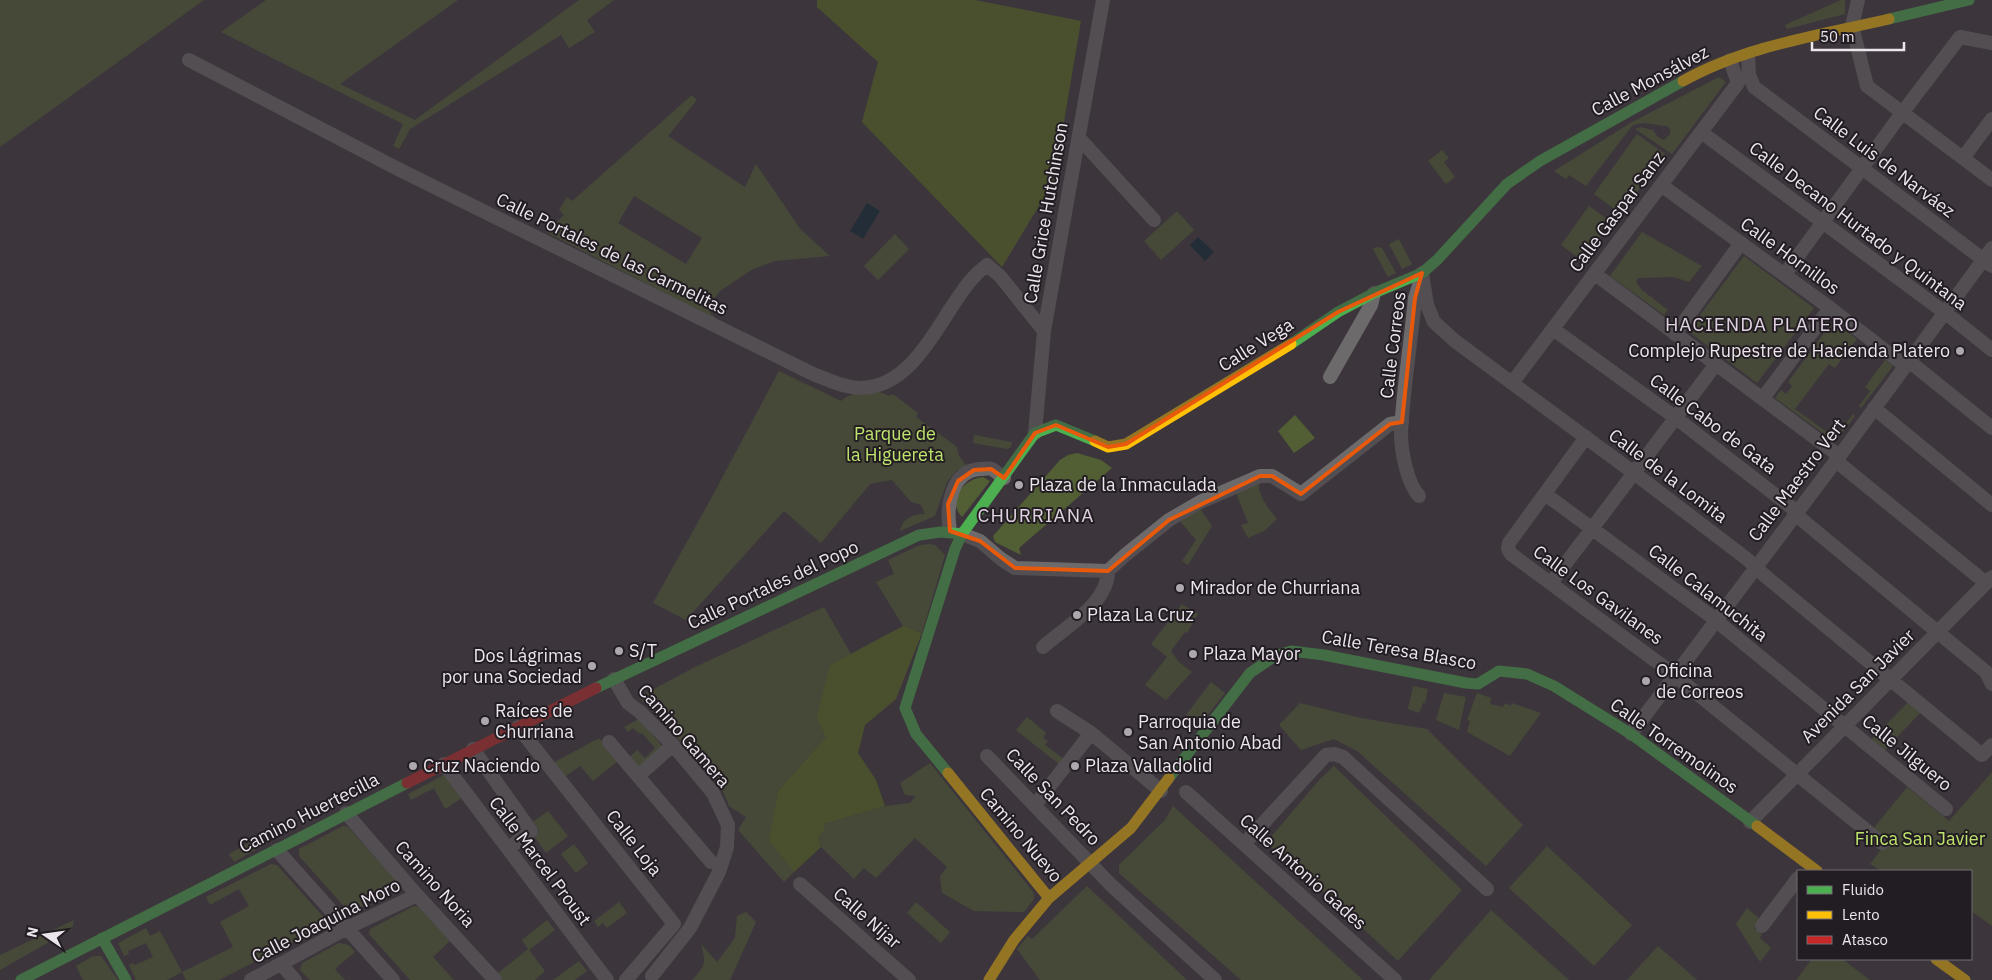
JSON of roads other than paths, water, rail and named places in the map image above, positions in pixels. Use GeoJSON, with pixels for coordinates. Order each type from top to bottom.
{"type":"FeatureCollection","features":[{"type":"Feature","properties":{"kind":"street","name":"Calle Grice Hutchinson"},"geometry":{"type":"LineString","coordinates":[[1035,433],[1044,331],[1103,0]]}},
{"type":"Feature","properties":{"kind":"street"},"geometry":{"type":"LineString","coordinates":[[1858,0],[1852,26],[1867,86],[1992,180]]}},
{"type":"Feature","properties":{"kind":"street","name":"Calle Monsálvez"},"geometry":{"type":"LineString","coordinates":[[1422,273],[1437,260],[1507,184],[1540,161],[1708,67],[1784,43],[1969,0]]}},
{"type":"Feature","properties":{"kind":"street"},"geometry":{"type":"LineString","coordinates":[[1785,274],[1902,113],[1960,37],[1992,43]]}},
{"type":"Feature","properties":{"kind":"street"},"geometry":{"type":"LineString","coordinates":[[1748,55],[1750,75],[1754,86]]}},
{"type":"Feature","properties":{"kind":"street","name":"Calle Portales de las Carmelitas"},"geometry":{"type":"LineString","coordinates":[[189,60],[400,170],[813,374],[840,385],[861,388],[890,381],[920,355],[973,275],[987,265],[1000,276],[1044,331]]}},
{"type":"Feature","properties":{"kind":"street"},"geometry":{"type":"LineString","coordinates":[[1730,60],[1738,83]]}},
{"type":"Feature","properties":{"kind":"street","name":"Calle Luis de Narváez"},"geometry":{"type":"LineString","coordinates":[[1738,83],[1754,86],[1988,263]]}},
{"type":"Feature","properties":{"kind":"street","name":"Calle Gaspar Sanz"},"geometry":{"type":"LineString","coordinates":[[1512,383],[1738,83]]}},
{"type":"Feature","properties":{"kind":"street"},"geometry":{"type":"LineString","coordinates":[[1963,158],[1992,119]]}},
{"type":"Feature","properties":{"kind":"street","name":"Calle Decano Hurtado y Quintana"},"geometry":{"type":"LineString","coordinates":[[1701,132],[1992,350]]}},
{"type":"Feature","properties":{"kind":"street"},"geometry":{"type":"LineString","coordinates":[[1079,138],[1154,220]]}},
{"type":"Feature","properties":{"kind":"street","name":"Calle Hornillos"},"geometry":{"type":"LineString","coordinates":[[1661,185],[1785,274],[1896,360],[1915,366],[1992,428]]}},
{"type":"Feature","properties":{"kind":"street"},"geometry":{"type":"LineString","coordinates":[[1675,334],[1741,243]]}},
{"type":"Feature","properties":{"kind":"street","name":"Calle Maestro Vert"},"geometry":{"type":"LineString","coordinates":[[1631,734],[1944,313],[1988,263],[1992,248]]}},
{"type":"Feature","properties":{"kind":"street","name":"Calle Vega"},"geometry":{"type":"LineString","coordinates":[[1035,433],[1056,425],[1108,447],[1126,444],[1223,387],[1338,312],[1374,293],[1422,273]]}},
{"type":"Feature","properties":{"kind":"street","name":"Calle de la Lomita"},"geometry":{"type":"LineString","coordinates":[[1422,273],[1428,305],[1434,322],[1455,341],[1634,473],[1756,567],[1891,679],[1987,750]]}},
{"type":"Feature","properties":{"kind":"street","name":"Calle Correos"},"geometry":{"type":"LineString","coordinates":[[1417,493],[1407,470],[1401,435],[1415,298],[1422,273]]}},
{"type":"Feature","properties":{"kind":"street"},"geometry":{"type":"LineString","coordinates":[[1595,274],[1834,452],[1841,465],[1989,580]]}},
{"type":"Feature","properties":{"kind":"street"},"geometry":{"type":"LineString","coordinates":[[1330,377],[1371,305],[1374,293]]}},
{"type":"Feature","properties":{"kind":"street"},"geometry":{"type":"LineString","coordinates":[[1763,398],[1830,308]]}},
{"type":"Feature","properties":{"kind":"street","name":"Calle Cabo de Gata"},"geometry":{"type":"LineString","coordinates":[[1553,329],[1676,418],[1791,507],[1801,519],[1990,674]]}},
{"type":"Feature","properties":{"kind":"street"},"geometry":{"type":"LineString","coordinates":[[1552,583],[1716,364]]}},
{"type":"Feature","properties":{"kind":"street"},"geometry":{"type":"LineString","coordinates":[[1874,408],[1992,505]]}},
{"type":"Feature","properties":{"kind":"street"},"geometry":{"type":"LineString","coordinates":[[1004,478],[990,469],[982,469],[974,470],[958,481],[948,504],[948,515],[956,533],[980,540],[1001,559],[1015,568],[1108,571],[1169,520],[1208,499],[1260,476],[1272,476],[1301,494],[1390,424],[1402,422]]}},
{"type":"Feature","properties":{"kind":"street"},"geometry":{"type":"LineString","coordinates":[[956,533],[1004,478],[1035,433]]}},
{"type":"Feature","properties":{"kind":"street","name":"Calle Los Gavilanes"},"geometry":{"type":"LineString","coordinates":[[1586,437],[1509,543],[1508,549],[1511,554],[1674,676],[1882,843]]}},
{"type":"Feature","properties":{"kind":"street","name":"Calle Calamuchita"},"geometry":{"type":"LineString","coordinates":[[1545,494],[1716,621],[1844,727]]}},
{"type":"Feature","properties":{"kind":"street","name":"Calle Portales del Popo"},"geometry":{"type":"LineString","coordinates":[[614,679],[919,535],[934,531],[956,533]]}},
{"type":"Feature","properties":{"kind":"street","name":"Camino Nuevo"},"geometry":{"type":"LineString","coordinates":[[956,533],[955,549],[905,708],[916,734],[1049,898],[1131,828],[1250,673],[1275,656],[1291,651]]}},
{"type":"Feature","properties":{"kind":"street"},"geometry":{"type":"LineString","coordinates":[[1043,647],[1089,610],[1108,582],[1108,571]]}},
{"type":"Feature","properties":{"kind":"street","name":"Avenida San Javier"},"geometry":{"type":"LineString","coordinates":[[1750,822],[1989,580]]}},
{"type":"Feature","properties":{"kind":"street","name":"Calle Teresa Blasco"},"geometry":{"type":"LineString","coordinates":[[1291,651],[1324,655],[1466,683],[1478,684],[1499,671]]}},
{"type":"Feature","properties":{"kind":"street","name":"Calle Torremolinos"},"geometry":{"type":"LineString","coordinates":[[1499,671],[1527,674],[1554,686],[1631,734],[1810,869]]}},
{"type":"Feature","properties":{"kind":"street","name":"Camino Huertecilla"},"geometry":{"type":"LineString","coordinates":[[21,980],[346,813],[614,679]]}},
{"type":"Feature","properties":{"kind":"street","name":"Camino Gamera"},"geometry":{"type":"LineString","coordinates":[[614,679],[628,703],[640,712],[673,746],[713,793],[728,825],[727,847],[719,872],[690,928],[652,976]]}},
{"type":"Feature","properties":{"kind":"street"},"geometry":{"type":"LineString","coordinates":[[1057,711],[1091,733],[1161,791]]}},
{"type":"Feature","properties":{"kind":"street","name":"Calle Loja"},"geometry":{"type":"LineString","coordinates":[[518,727],[674,924],[626,980]]}},
{"type":"Feature","properties":{"kind":"street","name":"Calle Jilguero"},"geometry":{"type":"LineString","coordinates":[[1844,727],[1946,809]]}},
{"type":"Feature","properties":{"kind":"street"},"geometry":{"type":"LineString","coordinates":[[1036,805],[1091,733]]}},
{"type":"Feature","properties":{"kind":"street"},"geometry":{"type":"LineString","coordinates":[[609,742],[711,862]]}},
{"type":"Feature","properties":{"kind":"street"},"geometry":{"type":"LineString","coordinates":[[638,776],[673,746]]}},
{"type":"Feature","properties":{"kind":"street"},"geometry":{"type":"LineString","coordinates":[[473,749],[531,830],[508,849]]}},
{"type":"Feature","properties":{"kind":"street"},"geometry":{"type":"LineString","coordinates":[[1244,844],[1326,755],[1334,754],[1343,757],[1487,889]]}},
{"type":"Feature","properties":{"kind":"street","name":"Calle San Pedro"},"geometry":{"type":"LineString","coordinates":[[987,756],[1036,805],[1110,885],[1215,980]]}},
{"type":"Feature","properties":{"kind":"street","name":"Calle Marcel Proust"},"geometry":{"type":"LineString","coordinates":[[444,764],[607,980]]}},
{"type":"Feature","properties":{"kind":"street","name":"Calle Antonio Gades"},"geometry":{"type":"LineString","coordinates":[[1186,792],[1395,980]]}},
{"type":"Feature","properties":{"kind":"street","name":"Camino Noria"},"geometry":{"type":"LineString","coordinates":[[346,813],[417,895],[495,980]]}},
{"type":"Feature","properties":{"kind":"street"},"geometry":{"type":"LineString","coordinates":[[277,850],[394,980]]}},
{"type":"Feature","properties":{"kind":"street"},"geometry":{"type":"LineString","coordinates":[[1762,926],[1797,879]]}},
{"type":"Feature","properties":{"kind":"street","name":"Calle Níjar"},"geometry":{"type":"LineString","coordinates":[[800,884],[909,980]]}},
{"type":"Feature","properties":{"kind":"street","name":"Calle Joaquina Moro"},"geometry":{"type":"LineString","coordinates":[[251,980],[347,928],[417,895]]}},
{"type":"Feature","properties":{"kind":"street"},"geometry":{"type":"LineString","coordinates":[[989,980],[1014,940],[1049,898]]}},
{"type":"Feature","properties":{"kind":"street"},"geometry":{"type":"LineString","coordinates":[[102,938],[126,980]]}},
{"type":"Feature","properties":{"kind":"street"},"geometry":{"type":"LineString","coordinates":[[1937,960],[1961,979]]}},
{"type":"Feature","properties":{"kind":"street"},"geometry":{"type":"LineString","coordinates":[[281,964],[295,980]]}},
{"type":"Feature","properties":{"kind":"water"},"geometry":{"type":"Polygon","coordinates":[[[867,203],[880,211],[863,239],[850,231],[867,203]]]}},
{"type":"Feature","properties":{"kind":"water"},"geometry":{"type":"Polygon","coordinates":[[[1198,237],[1214,252],[1205,261],[1190,245],[1198,237]]]}},
{"type":"Feature","properties":{"kind":"place","name":"Complejo Rupestre de Hacienda Platero"},"geometry":{"type":"Point","coordinates":[1960,351]}},
{"type":"Feature","properties":{"kind":"place","name":"Plaza de la Inmaculada"},"geometry":{"type":"Point","coordinates":[1019,485]}},
{"type":"Feature","properties":{"kind":"place","name":"Mirador de Churriana"},"geometry":{"type":"Point","coordinates":[1180,588]}},
{"type":"Feature","properties":{"kind":"place","name":"Plaza La Cruz"},"geometry":{"type":"Point","coordinates":[1077,615]}},
{"type":"Feature","properties":{"kind":"place","name":"S/T"},"geometry":{"type":"Point","coordinates":[619,651]}},
{"type":"Feature","properties":{"kind":"place","name":"Plaza Mayor"},"geometry":{"type":"Point","coordinates":[1193,654]}},
{"type":"Feature","properties":{"kind":"place","name":"Dos Lágrimas por una Sociedad"},"geometry":{"type":"Point","coordinates":[592,666]}},
{"type":"Feature","properties":{"kind":"place","name":"Oficina de Correos"},"geometry":{"type":"Point","coordinates":[1646,681]}},
{"type":"Feature","properties":{"kind":"place","name":"Raíces de Churriana"},"geometry":{"type":"Point","coordinates":[485,721]}},
{"type":"Feature","properties":{"kind":"place","name":"Parroquia de San Antonio Abad"},"geometry":{"type":"Point","coordinates":[1128,732]}},
{"type":"Feature","properties":{"kind":"place","name":"Cruz Naciendo"},"geometry":{"type":"Point","coordinates":[413,766]}},
{"type":"Feature","properties":{"kind":"place","name":"Plaza Valladolid"},"geometry":{"type":"Point","coordinates":[1075,766]}},
{"type":"Feature","properties":{"kind":"district","name":"HACIENDA PLATERO"},"geometry":{"type":"Point","coordinates":[1762,324]}},
{"type":"Feature","properties":{"kind":"district","name":"CHURRIANA"},"geometry":{"type":"Point","coordinates":[1036,515]}},
{"type":"Feature","properties":{"kind":"park label","name":"Parque de la Higuereta"},"geometry":{"type":"Point","coordinates":[895,444]}},
{"type":"Feature","properties":{"kind":"park label","name":"Finca San Javier"},"geometry":{"type":"Point","coordinates":[1920,839]}}]}
